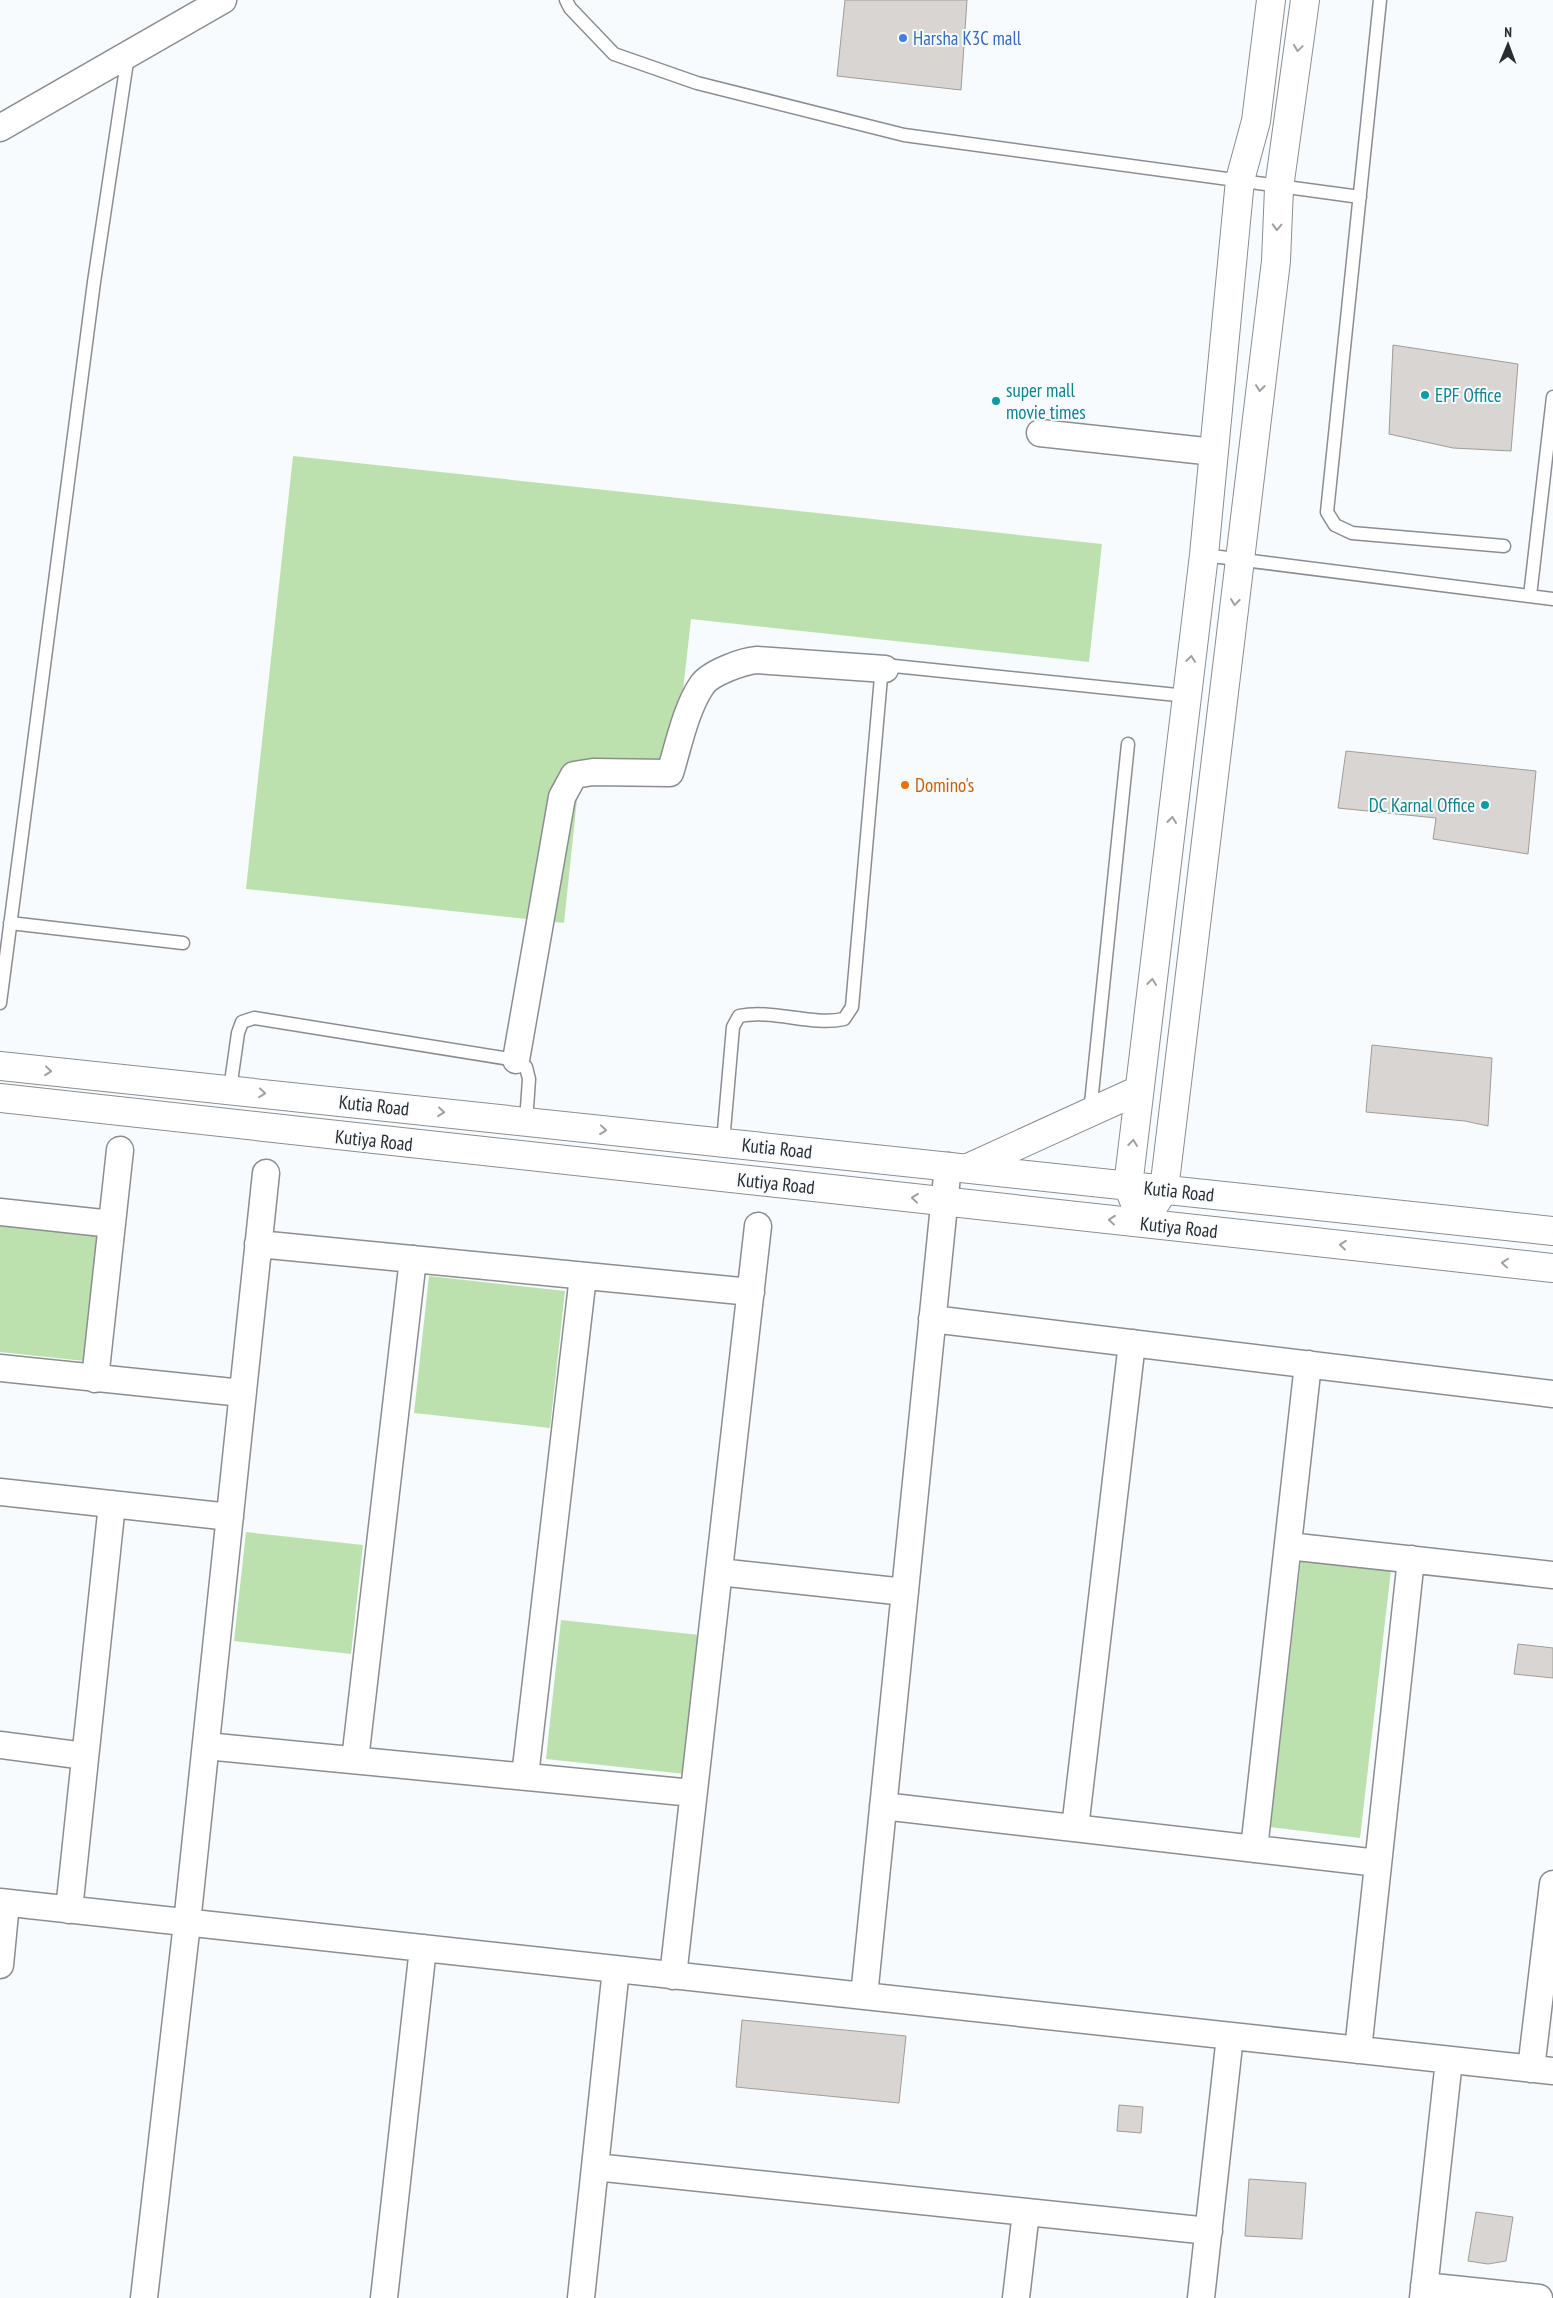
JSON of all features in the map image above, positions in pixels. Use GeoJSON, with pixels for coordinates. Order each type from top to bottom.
{"type":"FeatureCollection","features":[{"type":"Feature","properties":{"kind":"street"},"geometry":{"type":"LineString","coordinates":[[1144,1223],[1128,1186],[1204,554],[1240,180],[1256,121],[1271,0]]}},
{"type":"Feature","properties":{"kind":"street"},"geometry":{"type":"LineString","coordinates":[[1144,1223],[1164,1190],[1276,261],[1279,188],[1305,0]]}},
{"type":"Feature","properties":{"kind":"street"},"geometry":{"type":"LineString","coordinates":[[0,128],[128,55],[209,4]]}},
{"type":"Feature","properties":{"kind":"street"},"geometry":{"type":"LineString","coordinates":[[1040,433],[1214,452]]}},
{"type":"Feature","properties":{"kind":"street"},"geometry":{"type":"LineString","coordinates":[[516,1060],[562,797],[574,775],[593,772],[670,773],[693,702],[703,683],[743,661],[757,660],[885,669]]}},
{"type":"Feature","properties":{"kind":"street"},"geometry":{"type":"LineString","coordinates":[[1161,910],[1197,915]]}},
{"type":"Feature","properties":{"kind":"street","name":"Kutia Road"},"geometry":{"type":"LineString","coordinates":[[0,1066],[1553,1231]]}},
{"type":"Feature","properties":{"kind":"street"},"geometry":{"type":"LineString","coordinates":[[864,1996],[944,1202],[958,1167],[1090,1113],[1139,1090]]}},
{"type":"Feature","properties":{"kind":"street","name":"Kutiya Road"},"geometry":{"type":"LineString","coordinates":[[0,1098],[1553,1268]]}},
{"type":"Feature","properties":{"kind":"street"},"geometry":{"type":"LineString","coordinates":[[95,1379],[120,1150]]}},
{"type":"Feature","properties":{"kind":"street"},"geometry":{"type":"LineString","coordinates":[[144,2298],[187,1923],[266,1173]]}},
{"type":"Feature","properties":{"kind":"street"},"geometry":{"type":"LineString","coordinates":[[0,1212],[112,1224]]}},
{"type":"Feature","properties":{"kind":"street"},"geometry":{"type":"LineString","coordinates":[[673,1976],[758,1226]]}},
{"type":"Feature","properties":{"kind":"street"},"geometry":{"type":"LineString","coordinates":[[258,1244],[751,1292]]}},
{"type":"Feature","properties":{"kind":"street"},"geometry":{"type":"LineString","coordinates":[[355,1760],[413,1259]]}},
{"type":"Feature","properties":{"kind":"street"},"geometry":{"type":"LineString","coordinates":[[524,1776],[583,1276]]}},
{"type":"Feature","properties":{"kind":"street"},"geometry":{"type":"LineString","coordinates":[[932,1319],[1553,1394]]}},
{"type":"Feature","properties":{"kind":"street"},"geometry":{"type":"LineString","coordinates":[[1075,1828],[1132,1343]]}},
{"type":"Feature","properties":{"kind":"street"},"geometry":{"type":"LineString","coordinates":[[1254,1849],[1308,1364]]}},
{"type":"Feature","properties":{"kind":"street"},"geometry":{"type":"LineString","coordinates":[[0,1368],[242,1393]]}},
{"type":"Feature","properties":{"kind":"street"},"geometry":{"type":"LineString","coordinates":[[0,1492],[230,1517]]}},
{"type":"Feature","properties":{"kind":"street"},"geometry":{"type":"LineString","coordinates":[[69,1910],[112,1504]]}},
{"type":"Feature","properties":{"kind":"street"},"geometry":{"type":"LineString","coordinates":[[1288,1546],[1553,1575]]}},
{"type":"Feature","properties":{"kind":"street"},"geometry":{"type":"LineString","coordinates":[[1358,2050],[1411,1559]]}},
{"type":"Feature","properties":{"kind":"street"},"geometry":{"type":"LineString","coordinates":[[719,1572],[905,1592]]}},
{"type":"Feature","properties":{"kind":"street"},"geometry":{"type":"LineString","coordinates":[[0,1745],[85,1756]]}},
{"type":"Feature","properties":{"kind":"street"},"geometry":{"type":"LineString","coordinates":[[206,1746],[693,1793]]}},
{"type":"Feature","properties":{"kind":"street"},"geometry":{"type":"LineString","coordinates":[[883,1806],[1378,1863]]}},
{"type":"Feature","properties":{"kind":"street"},"geometry":{"type":"LineString","coordinates":[[0,1965],[3,1903],[1542,2070],[1553,1884]]}},
{"type":"Feature","properties":{"kind":"street"},"geometry":{"type":"LineString","coordinates":[[384,2298],[423,1948]]}},
{"type":"Feature","properties":{"kind":"street"},"geometry":{"type":"LineString","coordinates":[[581,2298],[616,1969]]}},
{"type":"Feature","properties":{"kind":"street"},"geometry":{"type":"LineString","coordinates":[[1201,2298],[1230,2036]]}},
{"type":"Feature","properties":{"kind":"street"},"geometry":{"type":"LineString","coordinates":[[1449,2060],[1423,2292],[1539,2298]]}},
{"type":"Feature","properties":{"kind":"street"},"geometry":{"type":"LineString","coordinates":[[595,2167],[1209,2231]]}},
{"type":"Feature","properties":{"kind":"street"},"geometry":{"type":"LineString","coordinates":[[1016,2298],[1026,2212]]}},
{"type":"Feature","properties":{"kind":"lane"},"geometry":{"type":"LineString","coordinates":[[566,0],[570,8],[614,54],[697,83],[904,135],[1240,180],[1279,188],[1360,197]]}},
{"type":"Feature","properties":{"kind":"lane"},"geometry":{"type":"LineString","coordinates":[[1380,0],[1327,512],[1335,526],[1352,533],[1504,546]]}},
{"type":"Feature","properties":{"kind":"lane"},"geometry":{"type":"LineString","coordinates":[[0,1003],[94,282],[128,55]]}},
{"type":"Feature","properties":{"kind":"lane"},"geometry":{"type":"LineString","coordinates":[[1530,596],[1553,397]]}},
{"type":"Feature","properties":{"kind":"lane"},"geometry":{"type":"LineString","coordinates":[[1204,554],[1553,598]]}},
{"type":"Feature","properties":{"kind":"lane"},"geometry":{"type":"LineString","coordinates":[[723,1142],[733,1027],[739,1016],[753,1014],[831,1021],[844,1019],[852,1007],[881,677],[885,669],[894,666],[1187,696]]}},
{"type":"Feature","properties":{"kind":"lane"},"geometry":{"type":"LineString","coordinates":[[1090,1113],[1128,744]]}},
{"type":"Feature","properties":{"kind":"lane"},"geometry":{"type":"LineString","coordinates":[[10,923],[183,943]]}},
{"type":"Feature","properties":{"kind":"lane"},"geometry":{"type":"LineString","coordinates":[[230,1089],[238,1033],[242,1022],[254,1018],[516,1060],[526,1067],[529,1079],[526,1122]]}},
{"type":"Feature","properties":{"kind":"green space"},"geometry":{"type":"Polygon","coordinates":[[[293,456],[1102,544],[1089,662],[691,619],[673,781],[580,771],[564,923],[246,889],[293,456]]]}},
{"type":"Feature","properties":{"kind":"green space"},"geometry":{"type":"Polygon","coordinates":[[[0,1225],[98,1236],[84,1361],[0,1352],[0,1225]]]}},
{"type":"Feature","properties":{"kind":"green space"},"geometry":{"type":"Polygon","coordinates":[[[429,1276],[565,1291],[550,1428],[414,1413],[429,1276]]]}},
{"type":"Feature","properties":{"kind":"green space"},"geometry":{"type":"Polygon","coordinates":[[[246,1532],[363,1545],[351,1654],[234,1641],[246,1532]]]}},
{"type":"Feature","properties":{"kind":"green space"},"geometry":{"type":"Polygon","coordinates":[[[1301,1560],[1391,1570],[1360,1838],[1270,1827],[1301,1560]]]}},
{"type":"Feature","properties":{"kind":"green space"},"geometry":{"type":"Polygon","coordinates":[[[561,1620],[700,1635],[685,1774],[546,1759],[561,1620]]]}},
{"type":"Feature","properties":{"kind":"building","name":"Harsha K3C mall"},"geometry":{"type":"Polygon","coordinates":[[[845,0],[967,0],[961,90],[837,76],[845,0]]]}},
{"type":"Feature","properties":{"kind":"building"},"geometry":{"type":"Polygon","coordinates":[[[1393,345],[1518,364],[1511,451],[1453,448],[1389,434],[1393,345]]]}},
{"type":"Feature","properties":{"kind":"building"},"geometry":{"type":"Polygon","coordinates":[[[1346,751],[1536,771],[1528,854],[1433,839],[1436,818],[1338,808],[1346,751]]]}},
{"type":"Feature","properties":{"kind":"building"},"geometry":{"type":"Polygon","coordinates":[[[1372,1045],[1492,1058],[1488,1126],[1465,1121],[1366,1112],[1372,1045]]]}},
{"type":"Feature","properties":{"kind":"building"},"geometry":{"type":"Polygon","coordinates":[[[1518,1644],[1553,1648],[1553,1678],[1514,1674],[1518,1644]]]}},
{"type":"Feature","properties":{"kind":"building"},"geometry":{"type":"Polygon","coordinates":[[[742,2020],[906,2036],[899,2103],[736,2087],[742,2020]]]}},
{"type":"Feature","properties":{"kind":"building"},"geometry":{"type":"Polygon","coordinates":[[[1119,2105],[1143,2107],[1141,2133],[1117,2131],[1119,2105]]]}},
{"type":"Feature","properties":{"kind":"building"},"geometry":{"type":"Polygon","coordinates":[[[1249,2179],[1306,2183],[1302,2239],[1245,2236],[1249,2179]]]}},
{"type":"Feature","properties":{"kind":"building"},"geometry":{"type":"Polygon","coordinates":[[[1476,2212],[1513,2217],[1506,2261],[1488,2264],[1468,2261],[1476,2212]]]}},
{"type":"Feature","properties":{"kind":"place","name":"Harsha K3C mall"},"geometry":{"type":"Point","coordinates":[903,38]}},
{"type":"Feature","properties":{"kind":"place","name":"EPF Office"},"geometry":{"type":"Point","coordinates":[1425,395]}},
{"type":"Feature","properties":{"kind":"place","name":"super mall movie times"},"geometry":{"type":"Point","coordinates":[996,401]}},
{"type":"Feature","properties":{"kind":"place","name":"Domino's"},"geometry":{"type":"Point","coordinates":[905,785]}},
{"type":"Feature","properties":{"kind":"place","name":"DC Karnal Office"},"geometry":{"type":"Point","coordinates":[1485,805]}}]}
